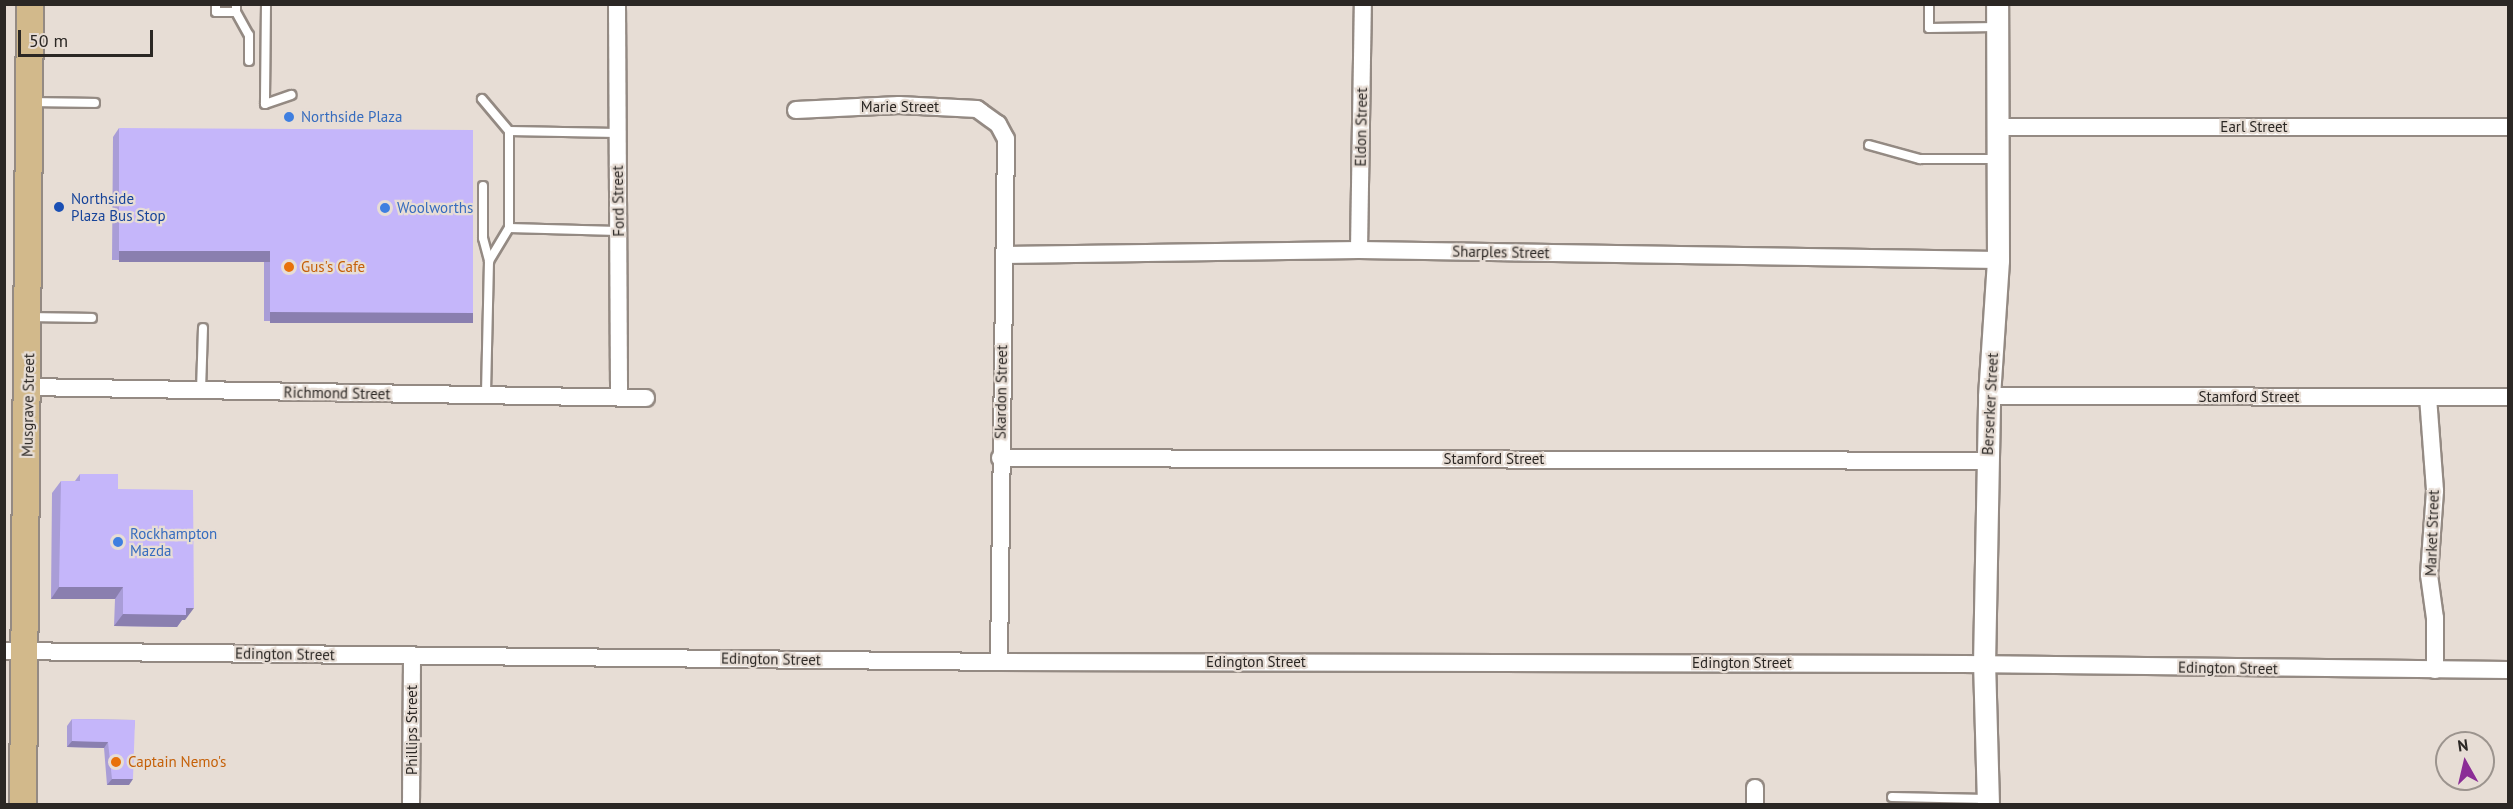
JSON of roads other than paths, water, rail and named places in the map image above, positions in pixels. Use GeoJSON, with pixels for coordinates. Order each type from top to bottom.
{"type":"FeatureCollection","features":[{"type":"Feature","properties":{"kind":"main road","name":"Musgrave Street"},"geometry":{"type":"LineString","coordinates":[[23,804],[15,651],[30,317],[30,4]]}},
{"type":"Feature","properties":{"kind":"street","name":"Ford Street"},"geometry":{"type":"LineString","coordinates":[[617,4],[619,397]]}},
{"type":"Feature","properties":{"kind":"street","name":"Eldon Street"},"geometry":{"type":"LineString","coordinates":[[1359,250],[1363,4]]}},
{"type":"Feature","properties":{"kind":"street","name":"Berserker Street"},"geometry":{"type":"LineString","coordinates":[[1988,802],[1984,665],[1989,396],[1998,260],[1997,4]]}},
{"type":"Feature","properties":{"kind":"street","name":"Marie Street"},"geometry":{"type":"LineString","coordinates":[[796,110],[898,105],[977,109],[998,124]]}},
{"type":"Feature","properties":{"kind":"street","name":"Skardon Street"},"geometry":{"type":"LineString","coordinates":[[998,124],[1006,140],[999,662]]}},
{"type":"Feature","properties":{"kind":"street","name":"Earl Street"},"geometry":{"type":"LineString","coordinates":[[1999,127],[2508,127]]}},
{"type":"Feature","properties":{"kind":"street","name":"Sharples Street"},"geometry":{"type":"LineString","coordinates":[[1004,255],[1359,250],[1998,260]]}},
{"type":"Feature","properties":{"kind":"street","name":"Richmond Street"},"geometry":{"type":"LineString","coordinates":[[27,387],[646,398]]}},
{"type":"Feature","properties":{"kind":"street","name":"Stamford Street"},"geometry":{"type":"LineString","coordinates":[[1989,396],[2508,397]]}},
{"type":"Feature","properties":{"kind":"street","name":"Market Street"},"geometry":{"type":"LineString","coordinates":[[2428,397],[2435,491],[2429,575],[2435,618],[2435,670]]}},
{"type":"Feature","properties":{"kind":"street","name":"Stamford Street"},"geometry":{"type":"LineString","coordinates":[[1000,458],[1987,461]]}},
{"type":"Feature","properties":{"kind":"street","name":"Edington Street"},"geometry":{"type":"LineString","coordinates":[[15,651],[999,662],[1984,665],[2508,670]]}},
{"type":"Feature","properties":{"kind":"street","name":"Phillips Street"},"geometry":{"type":"LineString","coordinates":[[411,804],[412,655]]}},
{"type":"Feature","properties":{"kind":"lane"},"geometry":{"type":"LineString","coordinates":[[216,4],[216,12],[236,8],[249,35],[249,61],[266,51]]}},
{"type":"Feature","properties":{"kind":"lane"},"geometry":{"type":"LineString","coordinates":[[266,4],[265,104],[291,95]]}},
{"type":"Feature","properties":{"kind":"lane"},"geometry":{"type":"LineString","coordinates":[[1929,4],[1929,28],[1998,27]]}},
{"type":"Feature","properties":{"kind":"lane"},"geometry":{"type":"LineString","coordinates":[[482,99],[509,131],[509,228],[489,261]]}},
{"type":"Feature","properties":{"kind":"lane"},"geometry":{"type":"LineString","coordinates":[[30,102],[95,103]]}},
{"type":"Feature","properties":{"kind":"lane"},"geometry":{"type":"LineString","coordinates":[[509,131],[617,133]]}},
{"type":"Feature","properties":{"kind":"lane"},"geometry":{"type":"LineString","coordinates":[[1869,145],[1920,159],[1999,159]]}},
{"type":"Feature","properties":{"kind":"lane"},"geometry":{"type":"LineString","coordinates":[[483,186],[483,238],[489,261],[486,394]]}},
{"type":"Feature","properties":{"kind":"lane"},"geometry":{"type":"LineString","coordinates":[[509,228],[618,231]]}},
{"type":"Feature","properties":{"kind":"lane"},"geometry":{"type":"LineString","coordinates":[[30,317],[92,318]]}},
{"type":"Feature","properties":{"kind":"lane"},"geometry":{"type":"LineString","coordinates":[[201,391],[203,328]]}},
{"type":"Feature","properties":{"kind":"lane"},"geometry":{"type":"LineString","coordinates":[[1892,797],[1988,802]]}},
{"type":"Feature","properties":{"kind":"place","name":"Northside Plaza"},"geometry":{"type":"Point","coordinates":[289,117]}},
{"type":"Feature","properties":{"kind":"place","name":"Northside Plaza Bus Stop"},"geometry":{"type":"Point","coordinates":[59,207]}},
{"type":"Feature","properties":{"kind":"place","name":"Woolworths"},"geometry":{"type":"Point","coordinates":[385,208]}},
{"type":"Feature","properties":{"kind":"place","name":"Gus's Cafe"},"geometry":{"type":"Point","coordinates":[289,267]}},
{"type":"Feature","properties":{"kind":"place","name":"Rockhampton Mazda"},"geometry":{"type":"Point","coordinates":[118,542]}},
{"type":"Feature","properties":{"kind":"place","name":"Captain Nemo's"},"geometry":{"type":"Point","coordinates":[116,762]}}]}
